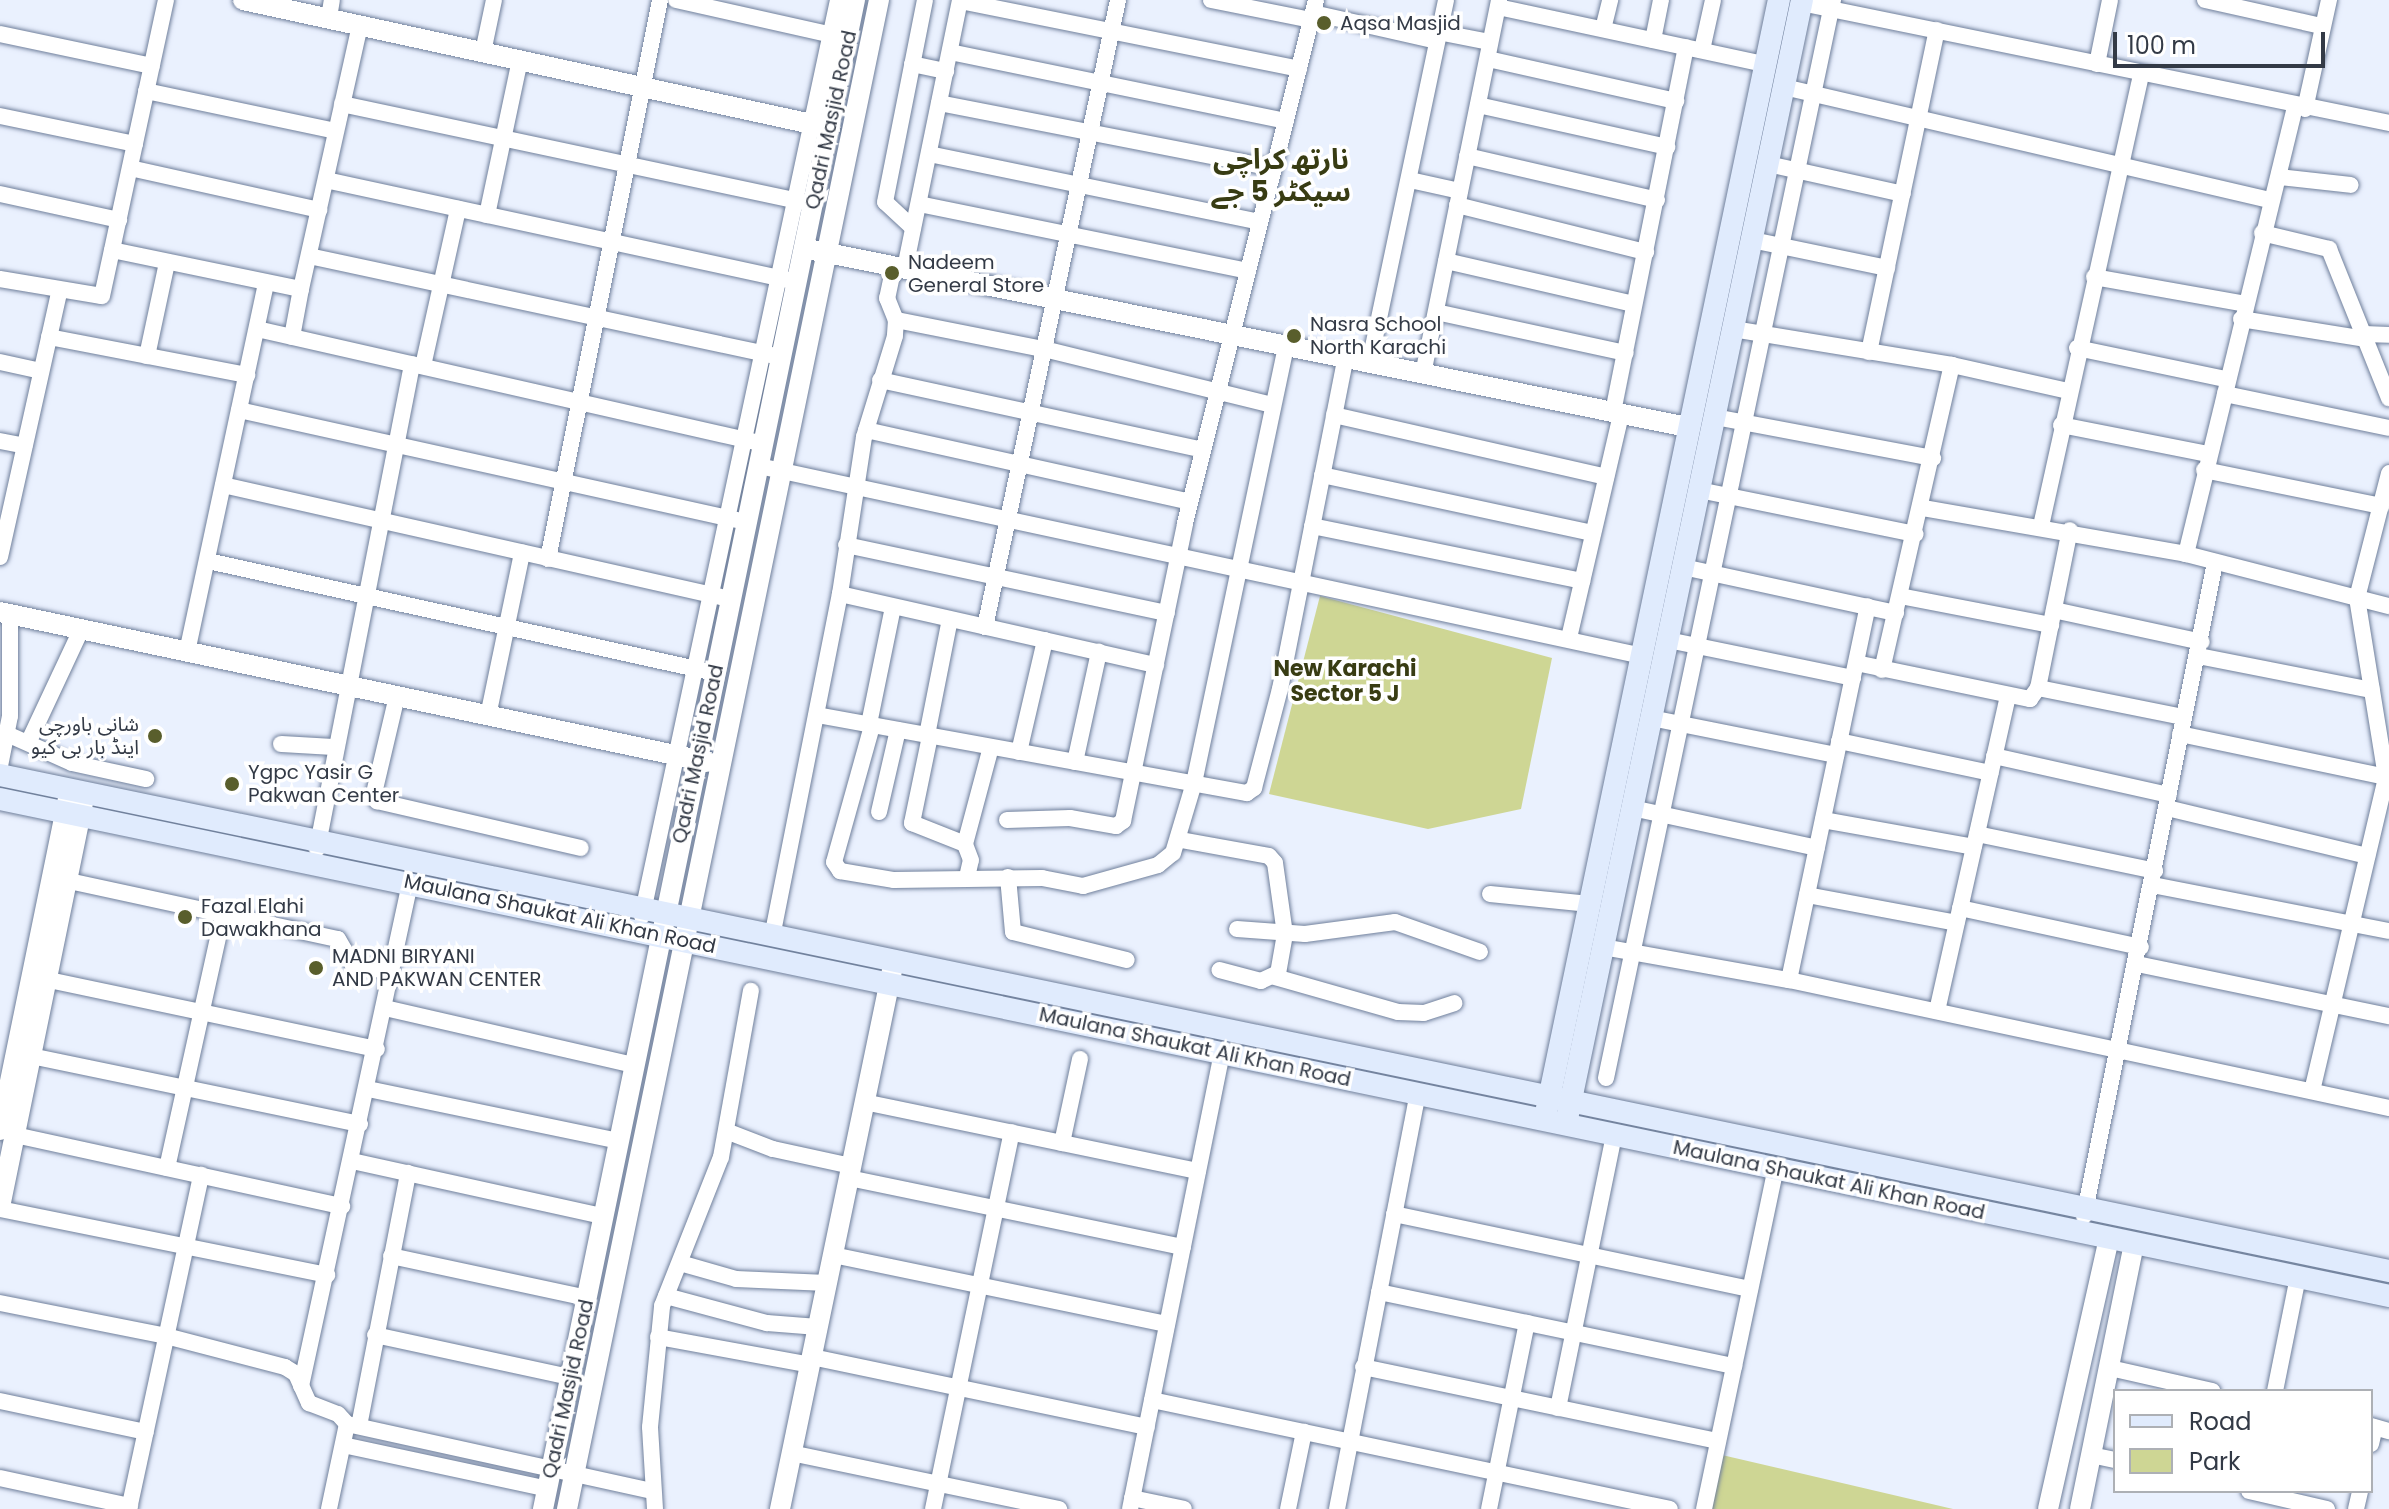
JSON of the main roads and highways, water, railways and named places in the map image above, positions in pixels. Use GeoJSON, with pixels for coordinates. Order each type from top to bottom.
{"type":"FeatureCollection","features":[{"type":"Feature","properties":{"kind":"main road"},"geometry":{"type":"LineString","coordinates":[[1554,1124],[1590,904],[1687,427],[1765,64],[1794,1]]}},
{"type":"Feature","properties":{"kind":"main road"},"geometry":{"type":"LineString","coordinates":[[1559,1101],[1603,947],[1784,87],[1794,1]]}},
{"type":"Feature","properties":{"kind":"main road","name":"Maulana Shaukat Ali Khan Road"},"geometry":{"type":"LineString","coordinates":[[0,775],[78,791],[316,853],[410,883],[651,922]]}},
{"type":"Feature","properties":{"kind":"main road","name":"Maulana Shaukat Ali Khan Road"},"geometry":{"type":"LineString","coordinates":[[0,799],[73,815],[316,853],[892,972],[1559,1101],[2083,1223],[2109,1239],[2389,1296]]}},
{"type":"Feature","properties":{"kind":"main road","name":"Maulana Shaukat Ali Khan Road"},"geometry":{"type":"LineString","coordinates":[[684,930],[772,937],[892,972],[1222,1053],[1554,1124],[2083,1223],[2389,1271]]}},
{"type":"Feature","properties":{"kind":"place","name":"Aqsa Masjid"},"geometry":{"type":"Point","coordinates":[1324,23]}},
{"type":"Feature","properties":{"kind":"place","name":"Nadeem General Store"},"geometry":{"type":"Point","coordinates":[892,273]}},
{"type":"Feature","properties":{"kind":"place","name":"Nasra School North Karachi"},"geometry":{"type":"Point","coordinates":[1294,336]}},
{"type":"Feature","properties":{"kind":"place","name":"شانی باورچی اینڈ بار بی کیو"},"geometry":{"type":"Point","coordinates":[155,736]}},
{"type":"Feature","properties":{"kind":"place","name":"Ygpc Yasir G Pakwan Center"},"geometry":{"type":"Point","coordinates":[232,784]}},
{"type":"Feature","properties":{"kind":"place","name":"Fazal Elahi Dawakhana"},"geometry":{"type":"Point","coordinates":[185,917]}},
{"type":"Feature","properties":{"kind":"place","name":"MADNI BIRYANI AND PAKWAN CENTER"},"geometry":{"type":"Point","coordinates":[316,968]}},
{"type":"Feature","properties":{"kind":"district","name":"نارتھ کراچی سیکٹر 5 جے"},"geometry":{"type":"Point","coordinates":[1281,176]}},
{"type":"Feature","properties":{"kind":"district","name":"New Karachi Sector 5 J"},"geometry":{"type":"Point","coordinates":[1345,680]}}]}
